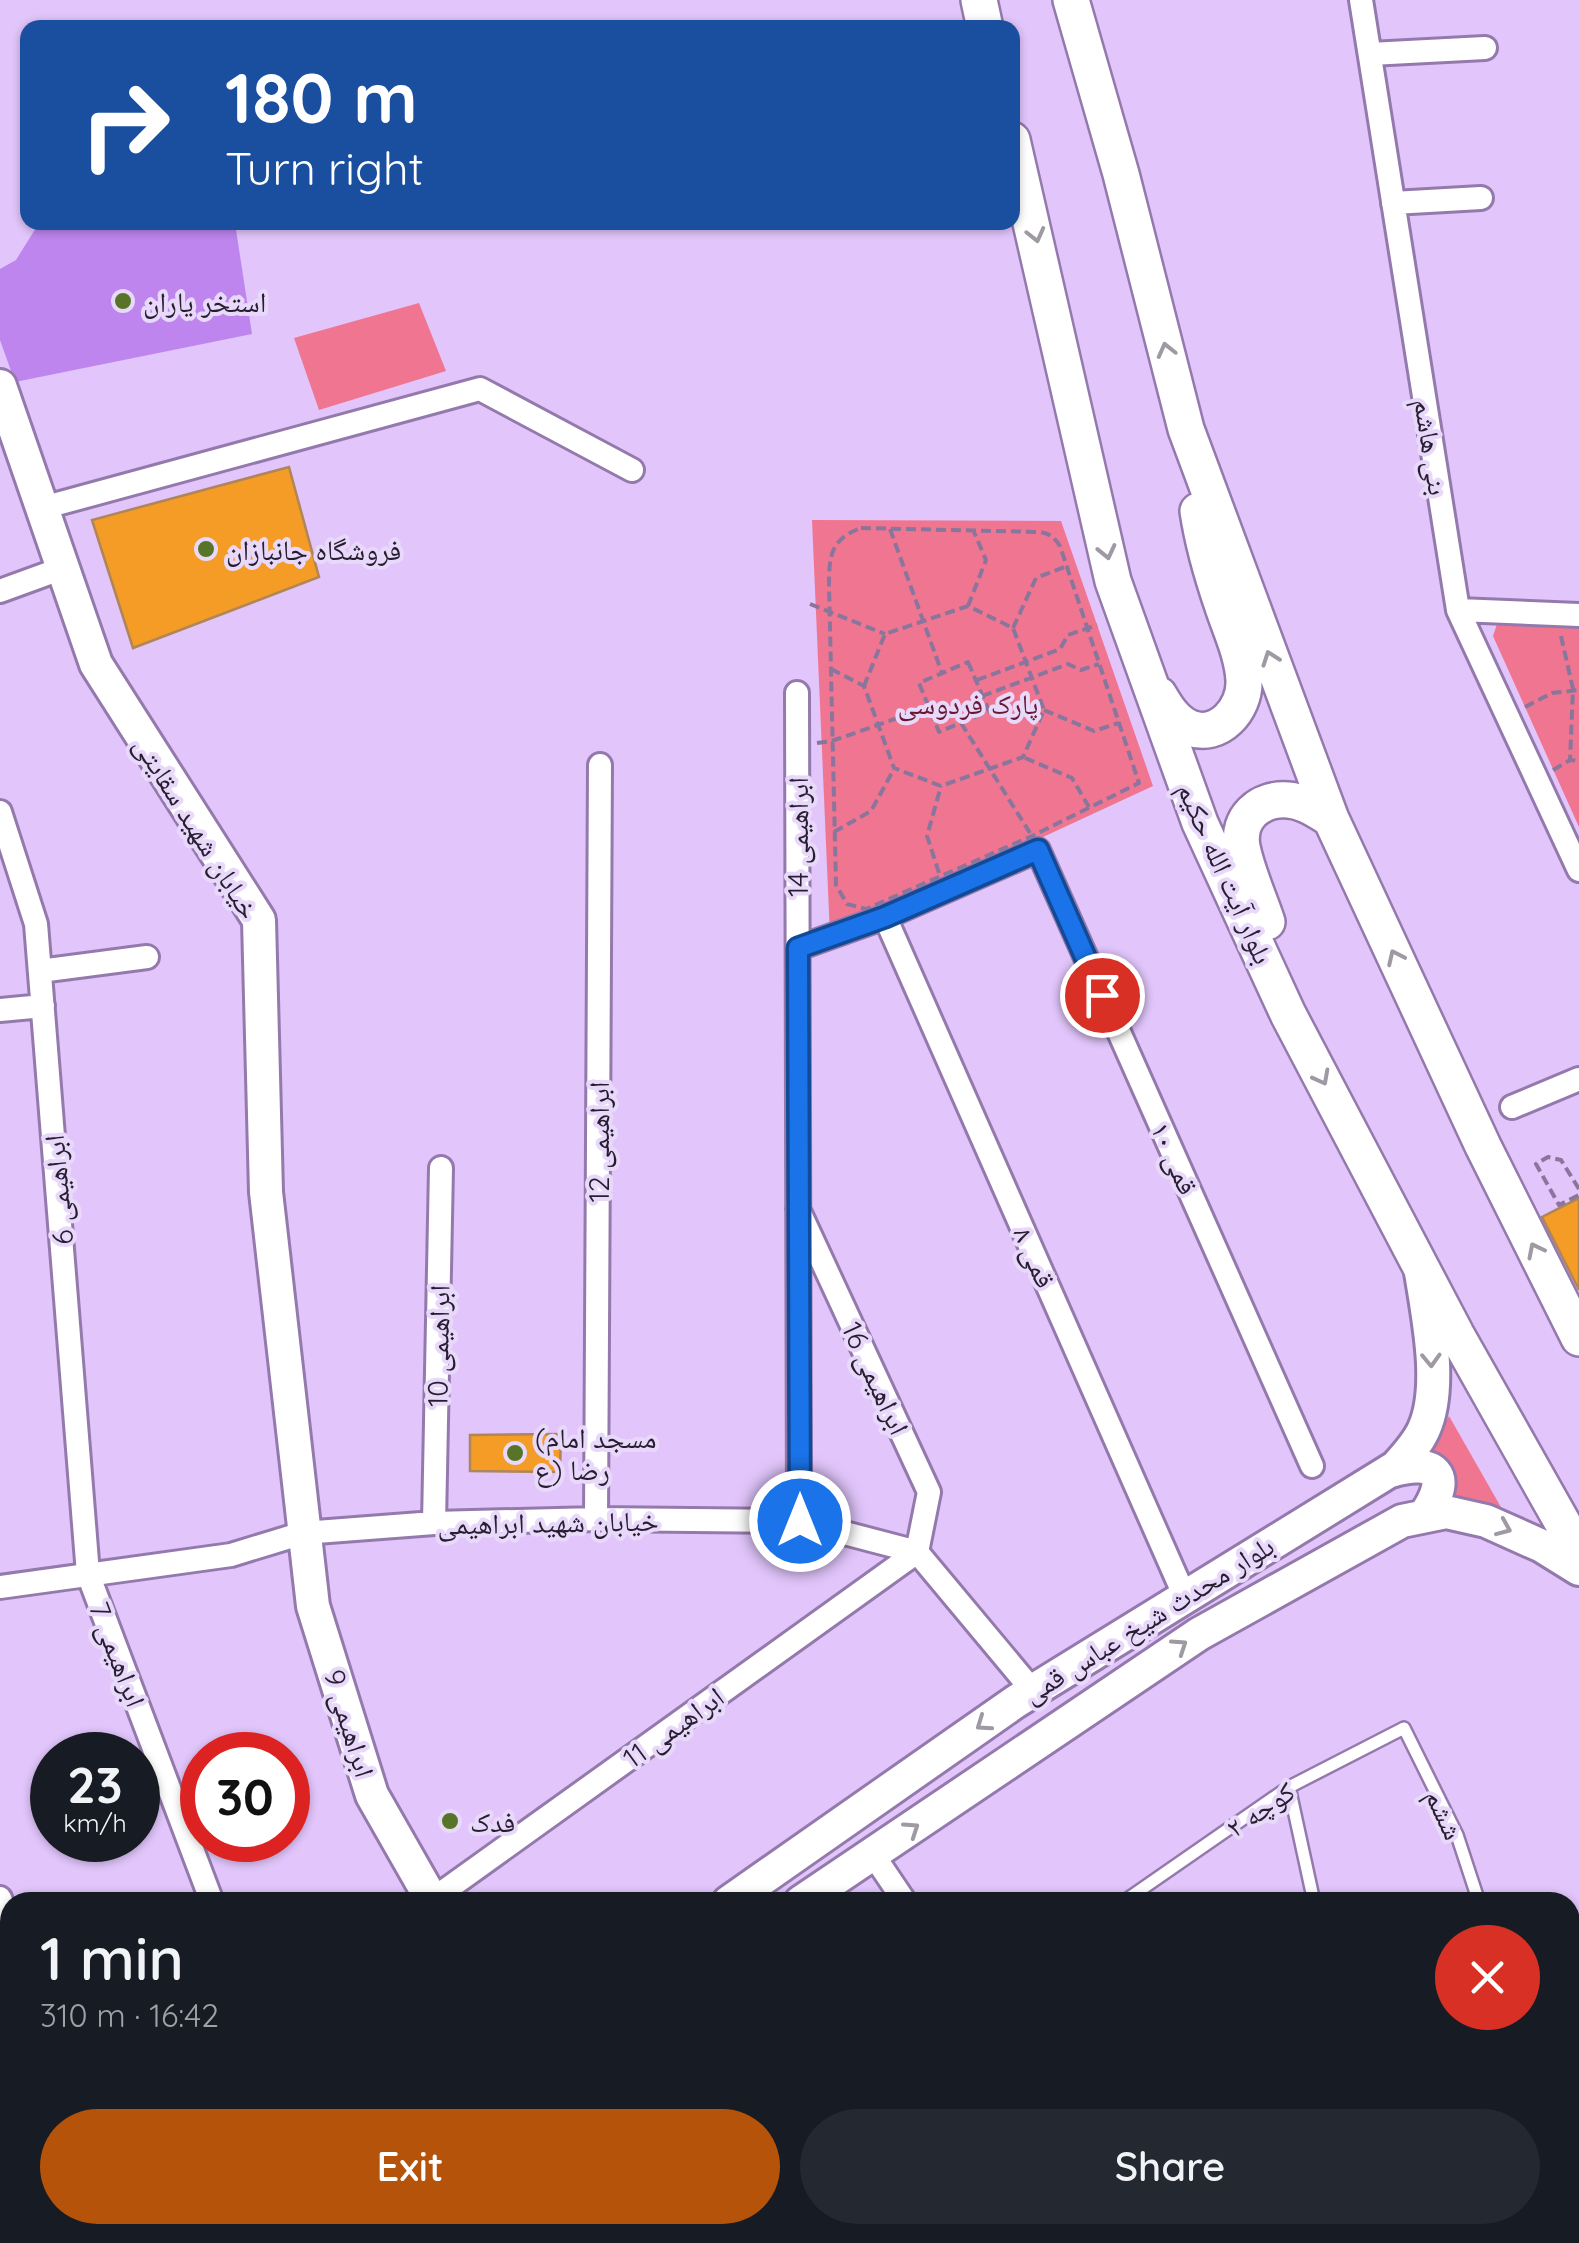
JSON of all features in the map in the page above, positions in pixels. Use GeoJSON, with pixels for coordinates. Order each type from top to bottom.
{"type":"FeatureCollection","features":[{"type":"Feature","properties":{"kind":"main road"},"geometry":{"type":"LineString","coordinates":[[1071,0],[1121,174],[1186,429],[1210,572],[1240,659],[1244,685],[1236,712],[1222,726],[1188,728],[1169,712],[1140,658]]}},
{"type":"Feature","properties":{"kind":"main road","name":"بلوار آیت الله حکیم"},"geometry":{"type":"LineString","coordinates":[[1020,175],[1114,581],[1200,823],[1288,1014],[1419,1263],[1579,1552]]}},
{"type":"Feature","properties":{"kind":"main road","name":"خیابان شهید سقایتی"},"geometry":{"type":"LineString","coordinates":[[0,386],[96,664],[259,920],[266,1192],[303,1533]]}},
{"type":"Feature","properties":{"kind":"main road"},"geometry":{"type":"LineString","coordinates":[[1186,429],[1330,819],[1483,1146],[1579,1338]]}},
{"type":"Feature","properties":{"kind":"main road"},"geometry":{"type":"LineString","coordinates":[[1288,1014],[1269,927],[1242,846],[1242,826],[1261,804],[1288,800],[1309,806],[1330,819]]}},
{"type":"Feature","properties":{"kind":"main road","name":"بلوار محدث شیخ عباس قمی"},"geometry":{"type":"LineString","coordinates":[[743,1892],[1033,1691],[1391,1471],[1424,1430],[1431,1404],[1430,1342],[1419,1263]]}},
{"type":"Feature","properties":{"kind":"main road"},"geometry":{"type":"LineString","coordinates":[[1391,1471],[1415,1464],[1431,1469],[1439,1490],[1425,1514]]}},
{"type":"Feature","properties":{"kind":"main road","name":"بلوار محدث شیخ عباس قمی"},"geometry":{"type":"LineString","coordinates":[[818,1892],[1199,1634],[1402,1521],[1446,1512],[1486,1521],[1542,1546],[1579,1570]]}},
{"type":"Feature","properties":{"kind":"main road","name":"ابراهیمی 9"},"geometry":{"type":"LineString","coordinates":[[303,1533],[313,1606],[372,1794],[426,1892]]}},
{"type":"Feature","properties":{"kind":"street","name":"بنی هاشم"},"geometry":{"type":"LineString","coordinates":[[1360,0],[1458,610],[1579,870]]}},
{"type":"Feature","properties":{"kind":"street"},"geometry":{"type":"LineString","coordinates":[[1370,54],[1485,48]]}},
{"type":"Feature","properties":{"kind":"street"},"geometry":{"type":"LineString","coordinates":[[1393,203],[1480,198]]}},
{"type":"Feature","properties":{"kind":"street"},"geometry":{"type":"LineString","coordinates":[[42,508],[480,388],[632,470]]}},
{"type":"Feature","properties":{"kind":"street"},"geometry":{"type":"LineString","coordinates":[[0,591],[63,568]]}},
{"type":"Feature","properties":{"kind":"street"},"geometry":{"type":"LineString","coordinates":[[1458,610],[1568,614]]}},
{"type":"Feature","properties":{"kind":"street","name":"ابراهیمی 14"},"geometry":{"type":"LineString","coordinates":[[797,693],[800,1521]]}},
{"type":"Feature","properties":{"kind":"street","name":"ابراهیمی 12"},"geometry":{"type":"LineString","coordinates":[[596,1520],[600,765]]}},
{"type":"Feature","properties":{"kind":"street","name":"ابراهیمی 6"},"geometry":{"type":"LineString","coordinates":[[0,812],[36,924],[88,1574]]}},
{"type":"Feature","properties":{"kind":"street"},"geometry":{"type":"LineString","coordinates":[[798,948],[885,917],[1035,843]]}},
{"type":"Feature","properties":{"kind":"street","name":"قمی ۱۰"},"geometry":{"type":"LineString","coordinates":[[1035,843],[1312,1466]]}},
{"type":"Feature","properties":{"kind":"street","name":"قمی ۸"},"geometry":{"type":"LineString","coordinates":[[885,917],[1185,1597]]}},
{"type":"Feature","properties":{"kind":"street"},"geometry":{"type":"LineString","coordinates":[[40,971],[148,958]]}},
{"type":"Feature","properties":{"kind":"street"},"geometry":{"type":"LineString","coordinates":[[0,1010],[43,1006]]}},
{"type":"Feature","properties":{"kind":"street"},"geometry":{"type":"LineString","coordinates":[[1512,1108],[1579,1079]]}},
{"type":"Feature","properties":{"kind":"street","name":"ابراهیمی 10"},"geometry":{"type":"LineString","coordinates":[[434,1524],[441,1168]]}},
{"type":"Feature","properties":{"kind":"street","name":"ابراهیمی 16"},"geometry":{"type":"LineString","coordinates":[[798,1210],[929,1492],[916,1552]]}},
{"type":"Feature","properties":{"kind":"street","name":"خیابان شهید ابراهیمی"},"geometry":{"type":"LineString","coordinates":[[0,1586],[231,1556],[303,1533],[434,1524],[800,1521],[916,1552]]}},
{"type":"Feature","properties":{"kind":"street"},"geometry":{"type":"LineString","coordinates":[[916,1552],[1033,1691]]}},
{"type":"Feature","properties":{"kind":"street","name":"ابراهیمی 11"},"geometry":{"type":"LineString","coordinates":[[445,1892],[916,1552]]}},
{"type":"Feature","properties":{"kind":"street","name":"ابراهیمی 7"},"geometry":{"type":"LineString","coordinates":[[88,1574],[208,1892]]}},
{"type":"Feature","properties":{"kind":"street"},"geometry":{"type":"LineString","coordinates":[[874,1856],[898,1892]]}},
{"type":"Feature","properties":{"kind":"lane","name":"کوچه ۲"},"geometry":{"type":"LineString","coordinates":[[1152,1892],[1289,1787],[1404,1728]]}},
{"type":"Feature","properties":{"kind":"lane","name":"ششم"},"geometry":{"type":"LineString","coordinates":[[1404,1728],[1457,1835],[1476,1892]]}},
{"type":"Feature","properties":{"kind":"lane"},"geometry":{"type":"LineString","coordinates":[[1289,1787],[1312,1892]]}},
{"type":"Feature","properties":{"kind":"path"},"geometry":{"type":"LineString","coordinates":[[861,528],[974,532],[1048,532],[1060,546],[1139,784],[1089,807],[1035,843],[940,877],[883,903],[857,909],[846,904],[836,885],[829,555],[838,538],[861,528]]}},
{"type":"Feature","properties":{"kind":"path"},"geometry":{"type":"LineString","coordinates":[[890,529],[942,673]]}},
{"type":"Feature","properties":{"kind":"path"},"geometry":{"type":"LineString","coordinates":[[968,606],[986,560],[974,532]]}},
{"type":"Feature","properties":{"kind":"path"},"geometry":{"type":"LineString","coordinates":[[1012,628],[1036,578],[1067,566]]}},
{"type":"Feature","properties":{"kind":"path"},"geometry":{"type":"LineString","coordinates":[[810,604],[886,634],[968,606],[1012,628],[1044,710],[1023,757]]}},
{"type":"Feature","properties":{"kind":"path"},"geometry":{"type":"LineString","coordinates":[[976,680],[1060,649],[1068,634],[1125,614]]}},
{"type":"Feature","properties":{"kind":"path"},"geometry":{"type":"LineString","coordinates":[[1568,614],[1576,689],[1570,760]]}},
{"type":"Feature","properties":{"kind":"path"},"geometry":{"type":"LineString","coordinates":[[864,686],[886,634]]}},
{"type":"Feature","properties":{"kind":"path"},"geometry":{"type":"LineString","coordinates":[[968,662],[976,680],[989,711],[939,732],[918,683],[968,662]]}},
{"type":"Feature","properties":{"kind":"path"},"geometry":{"type":"LineString","coordinates":[[982,696],[1068,664],[1081,670],[1100,664]]}},
{"type":"Feature","properties":{"kind":"path"},"geometry":{"type":"LineString","coordinates":[[831,669],[864,686],[894,768],[871,811],[834,832]]}},
{"type":"Feature","properties":{"kind":"path"},"geometry":{"type":"LineString","coordinates":[[1508,716],[1552,693],[1576,689]]}},
{"type":"Feature","properties":{"kind":"path"},"geometry":{"type":"LineString","coordinates":[[797,746],[832,742],[928,707]]}},
{"type":"Feature","properties":{"kind":"path"},"geometry":{"type":"LineString","coordinates":[[1044,710],[1094,730],[1119,723]]}},
{"type":"Feature","properties":{"kind":"path"},"geometry":{"type":"LineString","coordinates":[[960,723],[1035,843]]}},
{"type":"Feature","properties":{"kind":"path"},"geometry":{"type":"LineString","coordinates":[[894,768],[941,786],[1023,757],[1072,778],[1089,807]]}},
{"type":"Feature","properties":{"kind":"path"},"geometry":{"type":"LineString","coordinates":[[940,877],[927,836],[941,786]]}},
{"type":"Feature","properties":{"kind":"path"},"geometry":{"type":"LineString","coordinates":[[1548,1158],[1561,1160],[1579,1192],[1559,1205],[1536,1164],[1548,1158]]}},
{"type":"Feature","properties":{"kind":"green space"},"geometry":{"type":"Polygon","coordinates":[[[419,303],[446,371],[319,410],[294,338],[419,303]]]}},
{"type":"Feature","properties":{"kind":"green space","name":"پارک فردوسی"},"geometry":{"type":"Polygon","coordinates":[[[812,520],[1061,521],[1153,786],[830,936],[812,520]]]}},
{"type":"Feature","properties":{"kind":"green space"},"geometry":{"type":"Polygon","coordinates":[[[1508,617],[1579,624],[1579,827],[1493,636],[1497,624],[1508,617]]]}},
{"type":"Feature","properties":{"kind":"green space"},"geometry":{"type":"Polygon","coordinates":[[[1449,1416],[1502,1509],[1456,1499],[1453,1483],[1428,1454],[1449,1416]]]}},
{"type":"Feature","properties":{"kind":"shaded area","name":"استخر یاران"},"geometry":{"type":"Polygon","coordinates":[[[35,230],[236,230],[252,334],[15,382],[0,340],[0,269],[16,260],[35,230]]]}},
{"type":"Feature","properties":{"kind":"building","name":"فروشگاه جانبازان"},"geometry":{"type":"Polygon","coordinates":[[[289,467],[319,577],[133,648],[92,520],[289,467]]]}},
{"type":"Feature","properties":{"kind":"building"},"geometry":{"type":"Polygon","coordinates":[[[1579,1198],[1579,1290],[1542,1217],[1579,1198]]]}},
{"type":"Feature","properties":{"kind":"building","name":"(مسجد امام رضا (ع"},"geometry":{"type":"Polygon","coordinates":[[[561,1434],[560,1472],[470,1471],[470,1435],[561,1434]]]}},
{"type":"Feature","properties":{"kind":"place","name":"استخر یاران"},"geometry":{"type":"Point","coordinates":[123,301]}},
{"type":"Feature","properties":{"kind":"place","name":"فروشگاه جانبازان"},"geometry":{"type":"Point","coordinates":[206,549]}},
{"type":"Feature","properties":{"kind":"place","name":"(مسجد امام رضا (ع"},"geometry":{"type":"Point","coordinates":[515,1453]}},
{"type":"Feature","properties":{"kind":"place","name":"فدک"},"geometry":{"type":"Point","coordinates":[450,1821]}},
{"type":"Feature","properties":{"kind":"route"},"geometry":{"type":"LineString","coordinates":[[800,1521],[798,948],[885,917],[1038,850],[1102,995]]}}]}
